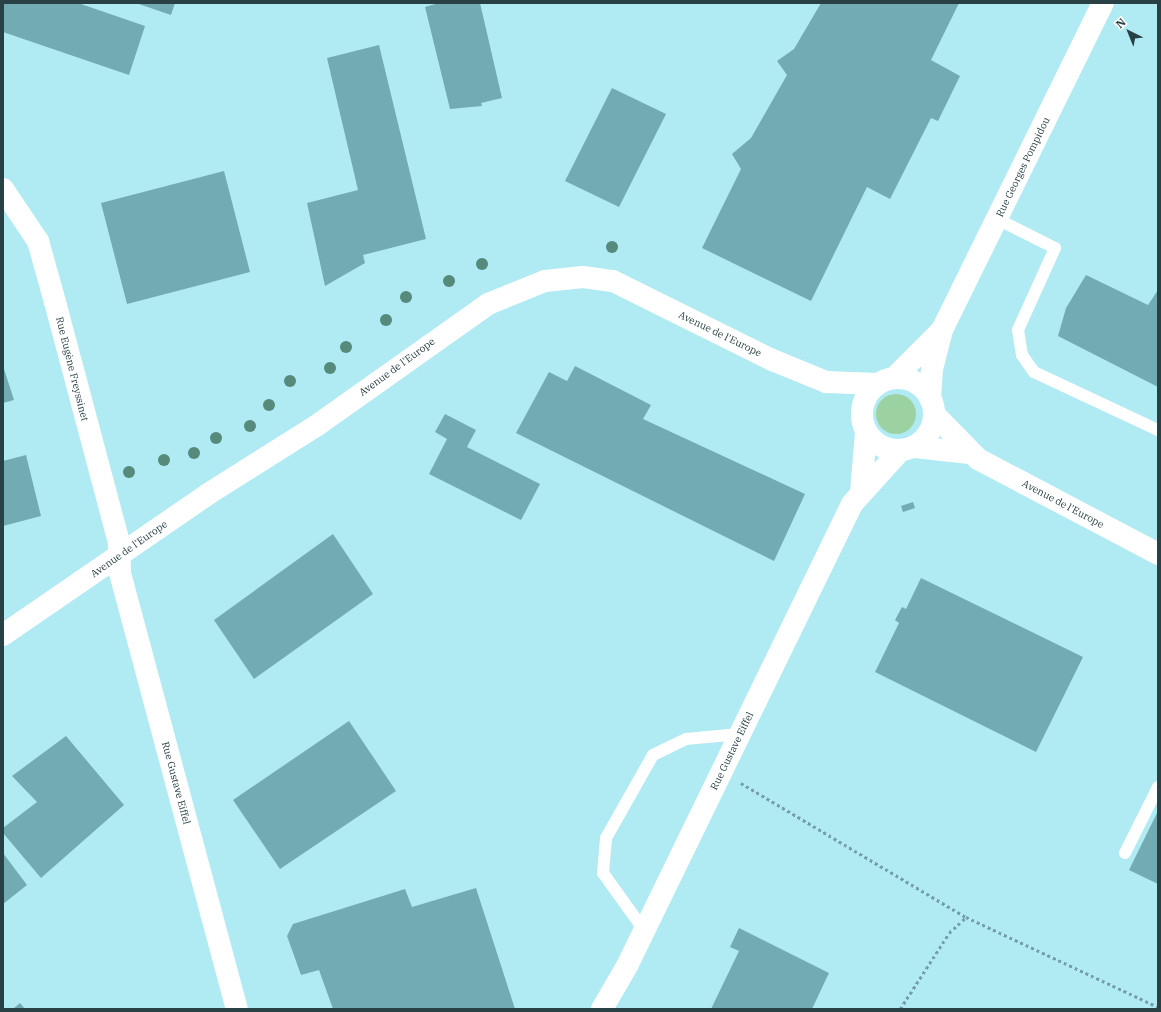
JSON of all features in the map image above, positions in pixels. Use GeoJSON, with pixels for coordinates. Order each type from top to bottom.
{"type":"FeatureCollection","features":[{"type":"Feature","properties":{"kind":"street","name":"Rue Georges Pompidou"},"geometry":{"type":"LineString","coordinates":[[942,330],[1103,3]]}},
{"type":"Feature","properties":{"kind":"street","name":"Rue Eugène Freyssinet"},"geometry":{"type":"LineString","coordinates":[[3,189],[38,241],[119,542],[120,557]]}},
{"type":"Feature","properties":{"kind":"street","name":"Avenue de l'Europe"},"geometry":{"type":"LineString","coordinates":[[3,635],[120,557],[208,494],[316,426],[488,304],[545,281],[583,277],[613,281],[770,359],[826,382],[886,381]]}},
{"type":"Feature","properties":{"kind":"street"},"geometry":{"type":"LineString","coordinates":[[861,492],[864,424],[868,392],[886,381],[942,330]]}},
{"type":"Feature","properties":{"kind":"street"},"geometry":{"type":"LineString","coordinates":[[861,492],[929,432],[932,406],[932,369],[942,330]]}},
{"type":"Feature","properties":{"kind":"street"},"geometry":{"type":"LineString","coordinates":[[886,381],[915,383],[970,453]]}},
{"type":"Feature","properties":{"kind":"street","name":"Avenue de l'Europe"},"geometry":{"type":"LineString","coordinates":[[826,382],[864,424]]}},
{"type":"Feature","properties":{"kind":"street"},"geometry":{"type":"LineString","coordinates":[[864,424],[875,443],[908,449],[970,453]]}},
{"type":"Feature","properties":{"kind":"street","name":"Avenue de l'Europe"},"geometry":{"type":"LineString","coordinates":[[970,453],[1158,554]]}},
{"type":"Feature","properties":{"kind":"street","name":"Rue Gustave Eiffel"},"geometry":{"type":"LineString","coordinates":[[602,1009],[644,930],[861,492]]}},
{"type":"Feature","properties":{"kind":"street","name":"Rue Gustave Eiffel"},"geometry":{"type":"LineString","coordinates":[[120,557],[120,573],[237,1009]]}},
{"type":"Feature","properties":{"kind":"lane"},"geometry":{"type":"LineString","coordinates":[[997,219],[1056,248],[1018,330],[1022,355],[1034,372],[1158,430]]}},
{"type":"Feature","properties":{"kind":"lane"},"geometry":{"type":"LineString","coordinates":[[644,930],[603,873],[606,838],[654,755],[686,739],[740,734]]}},
{"type":"Feature","properties":{"kind":"lane"},"geometry":{"type":"LineString","coordinates":[[1125,854],[1158,787]]}},
{"type":"Feature","properties":{"kind":"path"},"geometry":{"type":"LineString","coordinates":[[722,771],[966,917],[1158,1007]]}},
{"type":"Feature","properties":{"kind":"path"},"geometry":{"type":"LineString","coordinates":[[900,1009],[949,933],[966,917]]}},
{"type":"Feature","properties":{"kind":"green space"},"geometry":{"type":"Polygon","coordinates":[[[892,394],[900,394],[907,397],[913,403],[916,414],[913,425],[907,431],[900,434],[892,434],[885,431],[879,425],[876,418],[876,410],[879,403],[885,397],[892,394]]]}},
{"type":"Feature","properties":{"kind":"building"},"geometry":{"type":"Polygon","coordinates":[[[3,3],[78,3],[145,26],[129,75],[3,32],[3,3]]]}},
{"type":"Feature","properties":{"kind":"building"},"geometry":{"type":"Polygon","coordinates":[[[136,3],[175,3],[171,15],[136,3]]]}},
{"type":"Feature","properties":{"kind":"building"},"geometry":{"type":"Polygon","coordinates":[[[439,3],[480,3],[502,98],[481,103],[482,106],[450,109],[425,7],[439,3]]]}},
{"type":"Feature","properties":{"kind":"building"},"geometry":{"type":"Polygon","coordinates":[[[821,3],[959,3],[931,60],[960,76],[938,121],[931,118],[890,199],[867,187],[811,301],[702,248],[741,169],[732,154],[751,138],[787,75],[777,61],[794,49],[821,3]]]}},
{"type":"Feature","properties":{"kind":"building"},"geometry":{"type":"Polygon","coordinates":[[[379,45],[426,239],[363,255],[365,263],[325,286],[307,203],[358,190],[327,58],[379,45]]]}},
{"type":"Feature","properties":{"kind":"building"},"geometry":{"type":"Polygon","coordinates":[[[612,88],[666,114],[619,207],[565,181],[612,88]]]}},
{"type":"Feature","properties":{"kind":"building"},"geometry":{"type":"Polygon","coordinates":[[[224,171],[250,272],[127,304],[101,203],[224,171]]]}},
{"type":"Feature","properties":{"kind":"building"},"geometry":{"type":"Polygon","coordinates":[[[1086,275],[1148,305],[1158,290],[1158,387],[1058,336],[1066,308],[1086,275]]]}},
{"type":"Feature","properties":{"kind":"building"},"geometry":{"type":"Polygon","coordinates":[[[3,366],[14,400],[3,403],[3,366]]]}},
{"type":"Feature","properties":{"kind":"building"},"geometry":{"type":"Polygon","coordinates":[[[575,366],[651,405],[643,419],[805,494],[774,561],[516,433],[549,372],[567,381],[575,366]]]}},
{"type":"Feature","properties":{"kind":"building"},"geometry":{"type":"Polygon","coordinates":[[[445,414],[476,430],[467,447],[540,484],[521,520],[429,474],[447,439],[435,432],[445,414]]]}},
{"type":"Feature","properties":{"kind":"building"},"geometry":{"type":"Polygon","coordinates":[[[26,455],[41,516],[3,526],[3,461],[26,455]]]}},
{"type":"Feature","properties":{"kind":"building"},"geometry":{"type":"Polygon","coordinates":[[[913,502],[915,508],[903,512],[901,506],[913,502]]]}},
{"type":"Feature","properties":{"kind":"building"},"geometry":{"type":"Polygon","coordinates":[[[333,534],[373,594],[254,679],[214,620],[333,534]]]}},
{"type":"Feature","properties":{"kind":"building"},"geometry":{"type":"Polygon","coordinates":[[[921,578],[1083,657],[1036,752],[875,672],[899,623],[895,620],[902,607],[906,609],[921,578]]]}},
{"type":"Feature","properties":{"kind":"building"},"geometry":{"type":"Polygon","coordinates":[[[349,721],[396,791],[280,869],[233,800],[349,721]]]}},
{"type":"Feature","properties":{"kind":"building"},"geometry":{"type":"Polygon","coordinates":[[[66,736],[124,805],[41,878],[3,833],[3,828],[37,802],[12,776],[66,736]]]}},
{"type":"Feature","properties":{"kind":"building"},"geometry":{"type":"Polygon","coordinates":[[[1158,811],[1158,884],[1129,870],[1158,811]]]}},
{"type":"Feature","properties":{"kind":"building"},"geometry":{"type":"Polygon","coordinates":[[[3,853],[27,885],[3,904],[3,853]]]}},
{"type":"Feature","properties":{"kind":"building"},"geometry":{"type":"Polygon","coordinates":[[[476,888],[515,1009],[333,1009],[319,970],[301,975],[287,936],[293,924],[405,889],[412,907],[476,888]]]}},
{"type":"Feature","properties":{"kind":"building"},"geometry":{"type":"Polygon","coordinates":[[[739,928],[829,973],[812,1009],[711,1009],[739,951],[730,947],[739,928]]]}},
{"type":"Feature","properties":{"kind":"building"},"geometry":{"type":"Polygon","coordinates":[[[20,1003],[25,1009],[13,1009],[20,1003]]]}}]}
